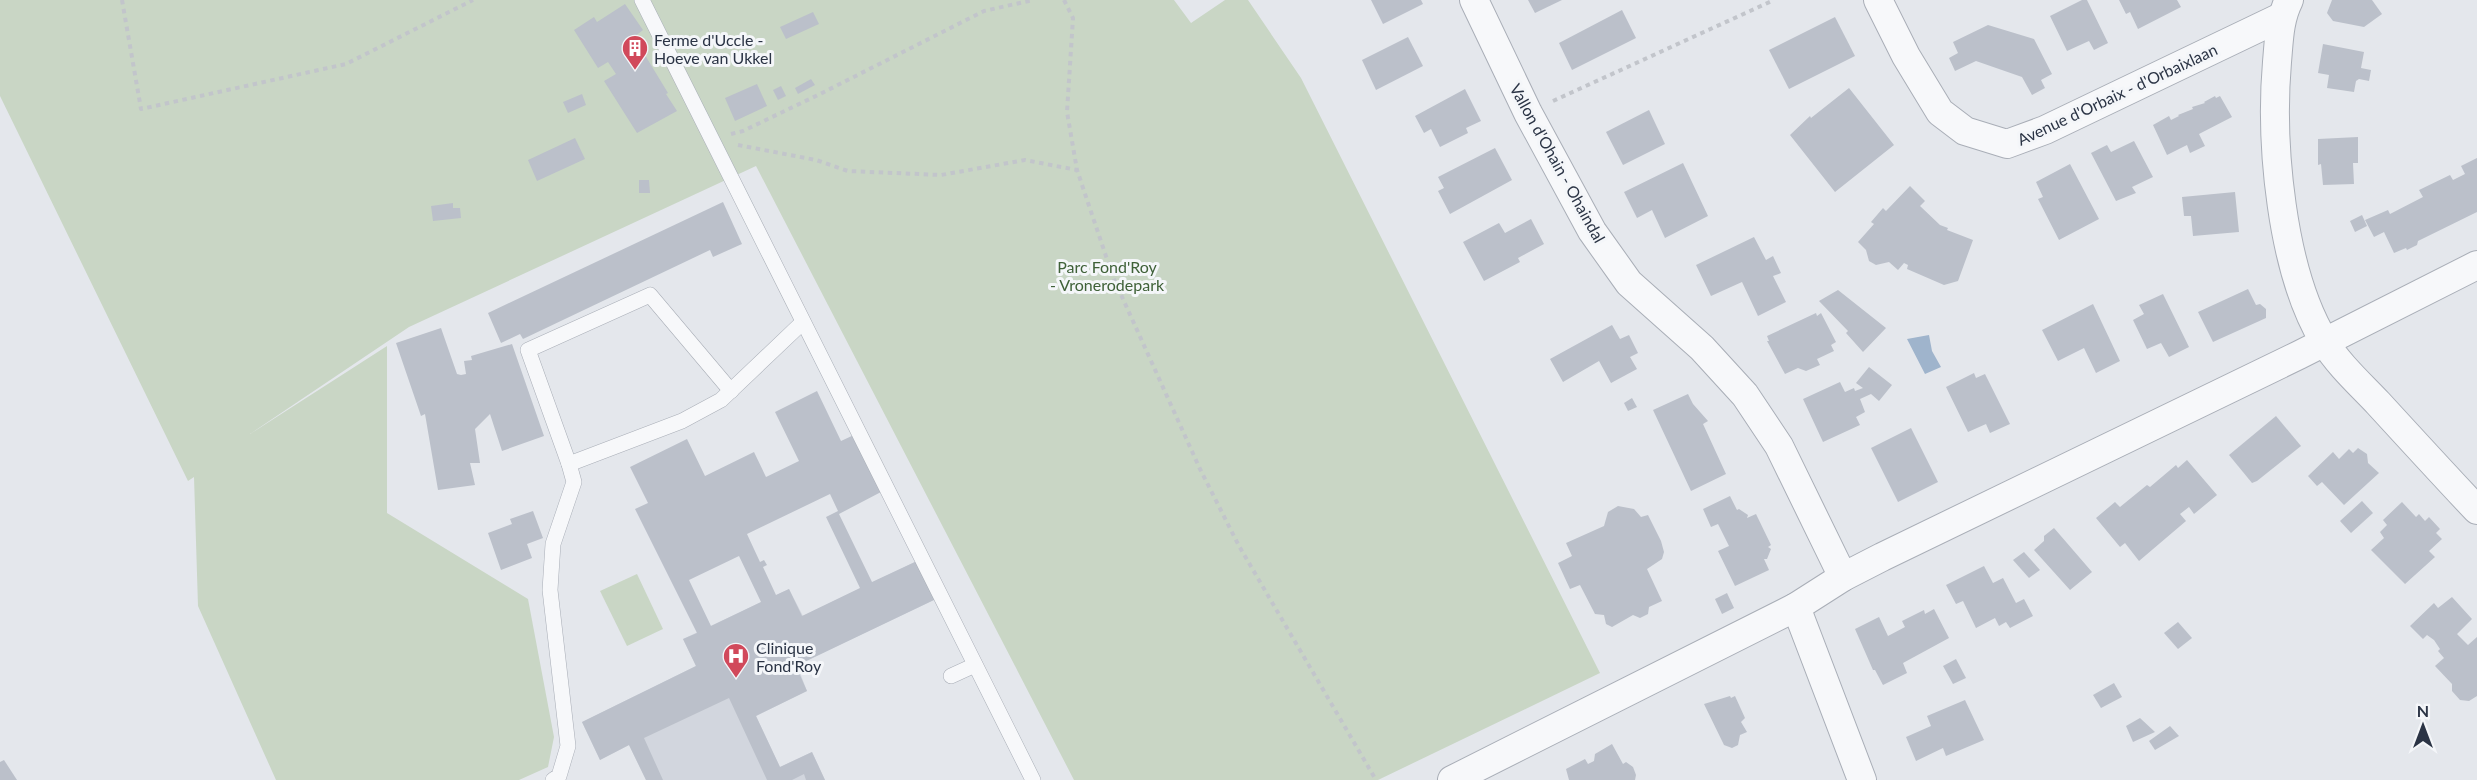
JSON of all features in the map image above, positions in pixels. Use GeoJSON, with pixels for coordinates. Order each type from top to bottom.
{"type":"FeatureCollection","features":[{"type":"Feature","properties":{"kind":"street","name":"Vallon d'Ohain - Ohaindal"},"geometry":{"type":"LineString","coordinates":[[1474,0],[1528,113],[1592,231],[1629,283],[1702,348],[1744,394],[1779,446],[1843,577]]}},
{"type":"Feature","properties":{"kind":"street","name":"Avenue d'Orbaix - d'Orbaixlaan"},"geometry":{"type":"LineString","coordinates":[[1878,0],[1906,56],[1940,112],[1965,131],[2007,144],[2045,130],[2285,8]]}},
{"type":"Feature","properties":{"kind":"street"},"geometry":{"type":"LineString","coordinates":[[2285,8],[2275,92],[2276,155],[2289,247],[2309,309],[2325,342],[2346,369],[2477,510]]}},
{"type":"Feature","properties":{"kind":"street"},"geometry":{"type":"LineString","coordinates":[[1452,780],[1796,607],[1843,577],[2477,266]]}},
{"type":"Feature","properties":{"kind":"street"},"geometry":{"type":"LineString","coordinates":[[1796,607],[1862,780]]}},
{"type":"Feature","properties":{"kind":"lane"},"geometry":{"type":"LineString","coordinates":[[642,0],[1033,780]]}},
{"type":"Feature","properties":{"kind":"lane"},"geometry":{"type":"LineString","coordinates":[[553,780],[559,776],[568,746],[550,590],[553,544],[574,482],[528,350],[650,295],[731,391]]}},
{"type":"Feature","properties":{"kind":"lane"},"geometry":{"type":"LineString","coordinates":[[569,464],[682,421],[722,400],[803,322]]}},
{"type":"Feature","properties":{"kind":"lane"},"geometry":{"type":"LineString","coordinates":[[951,676],[975,665]]}},
{"type":"Feature","properties":{"kind":"path"},"geometry":{"type":"LineString","coordinates":[[122,0],[141,109],[346,64],[473,0]]}},
{"type":"Feature","properties":{"kind":"path"},"geometry":{"type":"LineString","coordinates":[[711,140],[743,131],[984,11],[1033,0]]}},
{"type":"Feature","properties":{"kind":"path"},"geometry":{"type":"LineString","coordinates":[[1064,0],[1073,18],[1067,112],[1077,170],[1113,277],[1200,469],[1239,546],[1376,780]]}},
{"type":"Feature","properties":{"kind":"path"},"geometry":{"type":"LineString","coordinates":[[1528,113],[1774,0]]}},
{"type":"Feature","properties":{"kind":"path"},"geometry":{"type":"LineString","coordinates":[[711,140],[816,160],[848,171],[941,175],[1025,160],[1077,170]]}},
{"type":"Feature","properties":{"kind":"shaded area","name":"Clinique Fond'Roy"},"geometry":{"type":"Polygon","coordinates":[[[917,561],[936,599],[797,665],[807,691],[756,716],[780,767],[812,752],[825,780],[646,780],[629,745],[600,760],[582,722],[696,666],[683,639],[789,589],[803,616],[917,561]]]}},
{"type":"Feature","properties":{"kind":"green space","name":"Parc Fond'Roy - Vronerodepark"},"geometry":{"type":"Polygon","coordinates":[[[0,0],[1174,0],[1191,23],[1225,0],[1248,0],[1301,78],[1600,673],[1378,780],[1074,780],[756,166],[409,327],[250,434],[387,346],[387,513],[528,599],[554,737],[548,767],[519,780],[276,780],[198,606],[194,477],[188,481],[0,96],[0,0]]]}},
{"type":"Feature","properties":{"kind":"green space"},"geometry":{"type":"Polygon","coordinates":[[[637,574],[663,629],[627,646],[600,591],[637,574]]]}},
{"type":"Feature","properties":{"kind":"water"},"geometry":{"type":"Polygon","coordinates":[[[1929,335],[1932,351],[1941,367],[1925,374],[1907,339],[1929,335]]]}},
{"type":"Feature","properties":{"kind":"building"},"geometry":{"type":"Polygon","coordinates":[[[1371,0],[1421,0],[1423,4],[1383,24],[1371,0]]]}},
{"type":"Feature","properties":{"kind":"building"},"geometry":{"type":"Polygon","coordinates":[[[1528,0],[1562,0],[1535,13],[1528,0]]]}},
{"type":"Feature","properties":{"kind":"building"},"geometry":{"type":"Polygon","coordinates":[[[2082,0],[2087,0],[2108,43],[2094,50],[2089,41],[2067,51],[2050,16],[2082,0]]]}},
{"type":"Feature","properties":{"kind":"building"},"geometry":{"type":"Polygon","coordinates":[[[2119,0],[2177,0],[2181,7],[2138,29],[2130,12],[2126,14],[2119,0]]]}},
{"type":"Feature","properties":{"kind":"building"},"geometry":{"type":"Polygon","coordinates":[[[2332,0],[2372,0],[2382,14],[2364,27],[2333,21],[2327,13],[2332,0]]]}},
{"type":"Feature","properties":{"kind":"building","name":"Ferme d'Uccle - Hoeve van Ukkel"},"geometry":{"type":"Polygon","coordinates":[[[625,4],[643,30],[634,37],[677,111],[637,133],[604,81],[616,74],[608,62],[598,68],[574,30],[594,17],[597,22],[625,4]]]}},
{"type":"Feature","properties":{"kind":"building"},"geometry":{"type":"Polygon","coordinates":[[[1622,10],[1636,38],[1572,70],[1559,43],[1622,10]]]}},
{"type":"Feature","properties":{"kind":"building"},"geometry":{"type":"Polygon","coordinates":[[[813,12],[819,24],[786,39],[780,27],[813,12]]]}},
{"type":"Feature","properties":{"kind":"building"},"geometry":{"type":"Polygon","coordinates":[[[1835,17],[1855,56],[1789,89],[1769,50],[1835,17]]]}},
{"type":"Feature","properties":{"kind":"building"},"geometry":{"type":"Polygon","coordinates":[[[1988,25],[2034,39],[2052,74],[2041,80],[2045,88],[2032,95],[2022,77],[1976,61],[1955,71],[1949,58],[1958,53],[1953,42],[1988,25]]]}},
{"type":"Feature","properties":{"kind":"building"},"geometry":{"type":"Polygon","coordinates":[[[1408,37],[1423,66],[1376,90],[1362,60],[1408,37]]]}},
{"type":"Feature","properties":{"kind":"building"},"geometry":{"type":"Polygon","coordinates":[[[2323,44],[2364,52],[2361,68],[2371,70],[2369,81],[2359,79],[2356,81],[2354,92],[2327,88],[2329,75],[2318,73],[2323,44]]]}},
{"type":"Feature","properties":{"kind":"building"},"geometry":{"type":"Polygon","coordinates":[[[811,79],[815,85],[798,94],[795,88],[811,79]]]}},
{"type":"Feature","properties":{"kind":"building"},"geometry":{"type":"Polygon","coordinates":[[[757,84],[767,106],[735,121],[725,98],[757,84]]]}},
{"type":"Feature","properties":{"kind":"building"},"geometry":{"type":"Polygon","coordinates":[[[781,86],[786,96],[778,100],[773,90],[781,86]]]}},
{"type":"Feature","properties":{"kind":"building"},"geometry":{"type":"Polygon","coordinates":[[[1849,88],[1894,145],[1835,192],[1790,135],[1810,116],[1811,118],[1849,88]]]}},
{"type":"Feature","properties":{"kind":"building"},"geometry":{"type":"Polygon","coordinates":[[[1465,89],[1481,121],[1466,128],[1468,133],[1440,147],[1431,129],[1424,133],[1415,116],[1465,89]]]}},
{"type":"Feature","properties":{"kind":"building"},"geometry":{"type":"Polygon","coordinates":[[[582,94],[586,105],[568,113],[563,102],[582,94]]]}},
{"type":"Feature","properties":{"kind":"building"},"geometry":{"type":"Polygon","coordinates":[[[2215,96],[2216,98],[2220,96],[2232,117],[2199,134],[2205,146],[2190,153],[2187,145],[2167,155],[2153,125],[2169,116],[2171,120],[2215,96]]]}},
{"type":"Feature","properties":{"kind":"building"},"geometry":{"type":"Polygon","coordinates":[[[1649,110],[1665,144],[1623,165],[1606,132],[1649,110]]]}},
{"type":"Feature","properties":{"kind":"building"},"geometry":{"type":"Polygon","coordinates":[[[2358,137],[2358,163],[2353,163],[2354,184],[2323,185],[2321,164],[2318,165],[2318,139],[2358,137]]]}},
{"type":"Feature","properties":{"kind":"building"},"geometry":{"type":"Polygon","coordinates":[[[575,138],[585,159],[537,181],[528,160],[575,138]]]}},
{"type":"Feature","properties":{"kind":"building"},"geometry":{"type":"Polygon","coordinates":[[[2134,141],[2153,177],[2132,187],[2136,193],[2116,201],[2091,153],[2107,145],[2111,152],[2134,141]]]}},
{"type":"Feature","properties":{"kind":"building"},"geometry":{"type":"Polygon","coordinates":[[[1495,148],[1512,180],[1450,214],[1438,191],[1444,188],[1438,177],[1495,148]]]}},
{"type":"Feature","properties":{"kind":"building"},"geometry":{"type":"Polygon","coordinates":[[[2477,158],[2477,212],[2418,241],[2417,245],[2407,250],[2406,248],[2394,253],[2384,232],[2374,237],[2365,220],[2388,210],[2390,214],[2423,197],[2419,190],[2450,175],[2453,180],[2465,174],[2461,166],[2477,158]]]}},
{"type":"Feature","properties":{"kind":"building"},"geometry":{"type":"Polygon","coordinates":[[[1683,163],[1708,216],[1665,238],[1652,210],[1637,218],[1624,192],[1683,163]]]}},
{"type":"Feature","properties":{"kind":"building"},"geometry":{"type":"Polygon","coordinates":[[[2070,164],[2099,219],[2059,240],[2038,199],[2043,197],[2036,182],[2070,164]]]}},
{"type":"Feature","properties":{"kind":"building"},"geometry":{"type":"Polygon","coordinates":[[[639,180],[649,180],[650,193],[639,193],[639,180]]]}},
{"type":"Feature","properties":{"kind":"building"},"geometry":{"type":"Polygon","coordinates":[[[1910,186],[1925,201],[1920,206],[1940,225],[1973,240],[1958,281],[1944,285],[1907,269],[1908,265],[1904,263],[1898,270],[1889,262],[1876,265],[1869,261],[1866,250],[1858,242],[1874,224],[1871,222],[1883,208],[1886,211],[1910,186]]]}},
{"type":"Feature","properties":{"kind":"building"},"geometry":{"type":"Polygon","coordinates":[[[2235,192],[2239,232],[2193,236],[2191,216],[2184,216],[2182,197],[2235,192]]]}},
{"type":"Feature","properties":{"kind":"building"},"geometry":{"type":"Polygon","coordinates":[[[723,202],[742,244],[713,257],[710,250],[523,339],[520,334],[501,343],[488,313],[723,202]]]}},
{"type":"Feature","properties":{"kind":"building"},"geometry":{"type":"Polygon","coordinates":[[[453,203],[453,208],[460,208],[461,218],[433,221],[431,206],[453,203]]]}},
{"type":"Feature","properties":{"kind":"building"},"geometry":{"type":"Polygon","coordinates":[[[2362,215],[2367,226],[2355,232],[2350,221],[2362,215]]]}},
{"type":"Feature","properties":{"kind":"building"},"geometry":{"type":"Polygon","coordinates":[[[1531,219],[1544,244],[1518,258],[1520,262],[1484,281],[1463,242],[1499,223],[1505,233],[1531,219]]]}},
{"type":"Feature","properties":{"kind":"building"},"geometry":{"type":"Polygon","coordinates":[[[1754,237],[1766,260],[1773,256],[1781,273],[1773,276],[1786,302],[1758,316],[1742,282],[1711,296],[1696,265],[1754,237]]]}},
{"type":"Feature","properties":{"kind":"building"},"geometry":{"type":"Polygon","coordinates":[[[2248,289],[2256,305],[2260,304],[2266,309],[2266,318],[2213,342],[2198,312],[2248,289]]]}},
{"type":"Feature","properties":{"kind":"building"},"geometry":{"type":"Polygon","coordinates":[[[1838,290],[1886,328],[1863,352],[1846,333],[1848,331],[1819,301],[1838,290]]]}},
{"type":"Feature","properties":{"kind":"building"},"geometry":{"type":"Polygon","coordinates":[[[2163,294],[2189,347],[2169,357],[2161,343],[2147,349],[2133,320],[2144,314],[2139,305],[2163,294]]]}},
{"type":"Feature","properties":{"kind":"building"},"geometry":{"type":"Polygon","coordinates":[[[2093,304],[2120,361],[2096,373],[2084,348],[2058,361],[2042,330],[2093,304]]]}},
{"type":"Feature","properties":{"kind":"building"},"geometry":{"type":"Polygon","coordinates":[[[1816,313],[1817,316],[1821,313],[1836,342],[1831,345],[1834,351],[1817,359],[1820,365],[1806,371],[1798,368],[1785,374],[1767,341],[1769,341],[1767,336],[1816,313]]]}},
{"type":"Feature","properties":{"kind":"building"},"geometry":{"type":"Polygon","coordinates":[[[1612,325],[1620,339],[1629,335],[1638,353],[1630,357],[1637,369],[1611,383],[1599,361],[1563,382],[1550,359],[1612,325]]]}},
{"type":"Feature","properties":{"kind":"building"},"geometry":{"type":"Polygon","coordinates":[[[441,328],[457,374],[461,375],[466,374],[464,361],[472,360],[471,356],[512,344],[544,436],[502,451],[490,414],[475,429],[480,463],[470,463],[475,485],[438,490],[425,414],[421,416],[396,343],[441,328]]]}},
{"type":"Feature","properties":{"kind":"building"},"geometry":{"type":"Polygon","coordinates":[[[1869,367],[1892,385],[1879,401],[1871,394],[1860,399],[1865,412],[1856,417],[1860,425],[1823,442],[1803,399],[1840,382],[1845,392],[1854,388],[1855,391],[1863,388],[1856,383],[1869,367]]]}},
{"type":"Feature","properties":{"kind":"building"},"geometry":{"type":"Polygon","coordinates":[[[1974,373],[1976,378],[1985,374],[2010,424],[1990,433],[1986,424],[1968,432],[1946,387],[1974,373]]]}},
{"type":"Feature","properties":{"kind":"building"},"geometry":{"type":"Polygon","coordinates":[[[817,391],[841,441],[856,434],[881,492],[839,514],[872,582],[917,561],[936,599],[796,666],[807,691],[756,716],[780,767],[812,752],[825,780],[806,780],[804,774],[792,780],[767,780],[729,698],[644,738],[663,780],[646,780],[629,745],[600,760],[582,722],[696,666],[683,639],[697,633],[635,509],[648,503],[630,467],[687,439],[705,476],[754,452],[766,477],[799,461],[775,412],[817,391]],[[830,494],[747,534],[760,562],[764,560],[767,565],[763,567],[776,595],[789,589],[802,616],[860,588],[826,517],[838,511],[830,494]],[[739,556],[689,580],[711,626],[761,602],[739,556]]]}},
{"type":"Feature","properties":{"kind":"building"},"geometry":{"type":"Polygon","coordinates":[[[1688,394],[1693,404],[1708,421],[1703,424],[1726,474],[1691,491],[1653,410],[1688,394]]]}},
{"type":"Feature","properties":{"kind":"building"},"geometry":{"type":"Polygon","coordinates":[[[1632,398],[1637,407],[1628,411],[1624,403],[1632,398]]]}},
{"type":"Feature","properties":{"kind":"building"},"geometry":{"type":"Polygon","coordinates":[[[2276,416],[2301,446],[2252,483],[2229,455],[2276,416]]]}},
{"type":"Feature","properties":{"kind":"building"},"geometry":{"type":"Polygon","coordinates":[[[1911,428],[1938,482],[1898,502],[1871,448],[1911,428]]]}},
{"type":"Feature","properties":{"kind":"building"},"geometry":{"type":"Polygon","coordinates":[[[2358,448],[2367,454],[2368,463],[2379,473],[2344,505],[2322,482],[2317,486],[2308,476],[2333,452],[2339,459],[2349,449],[2353,453],[2358,448]]]}},
{"type":"Feature","properties":{"kind":"building"},"geometry":{"type":"Polygon","coordinates":[[[2187,460],[2217,495],[2194,514],[2189,507],[2180,514],[2186,521],[2139,561],[2125,543],[2120,547],[2096,518],[2115,502],[2120,507],[2147,485],[2150,487],[2176,465],[2178,468],[2187,460]]]}},
{"type":"Feature","properties":{"kind":"building"},"geometry":{"type":"Polygon","coordinates":[[[1730,496],[1737,510],[1748,515],[1747,518],[1756,514],[1771,545],[1768,547],[1771,549],[1767,559],[1764,559],[1769,570],[1735,586],[1718,551],[1729,546],[1718,524],[1711,527],[1703,509],[1730,496]]]}},
{"type":"Feature","properties":{"kind":"building"},"geometry":{"type":"Polygon","coordinates":[[[2362,501],[2373,513],[2351,533],[2340,521],[2362,501]]]}},
{"type":"Feature","properties":{"kind":"building"},"geometry":{"type":"Polygon","coordinates":[[[2402,502],[2416,517],[2419,514],[2425,521],[2429,517],[2440,529],[2436,533],[2442,539],[2429,551],[2435,557],[2405,584],[2371,550],[2384,538],[2380,532],[2387,525],[2383,520],[2402,502]]]}},
{"type":"Feature","properties":{"kind":"building"},"geometry":{"type":"Polygon","coordinates":[[[1618,506],[1634,509],[1641,517],[1648,515],[1661,541],[1664,552],[1662,559],[1647,569],[1662,601],[1649,607],[1648,614],[1640,618],[1633,615],[1612,627],[1606,624],[1604,615],[1595,614],[1580,585],[1570,589],[1558,563],[1572,556],[1566,543],[1604,526],[1608,512],[1618,506]]]}},
{"type":"Feature","properties":{"kind":"building"},"geometry":{"type":"Polygon","coordinates":[[[533,511],[543,538],[527,544],[532,558],[501,570],[488,533],[512,524],[510,519],[533,511]]]}},
{"type":"Feature","properties":{"kind":"building"},"geometry":{"type":"Polygon","coordinates":[[[2054,528],[2092,572],[2070,590],[2034,550],[2044,541],[2044,536],[2054,528]]]}},
{"type":"Feature","properties":{"kind":"building"},"geometry":{"type":"Polygon","coordinates":[[[2024,552],[2040,570],[2029,578],[2013,560],[2024,552]]]}},
{"type":"Feature","properties":{"kind":"building"},"geometry":{"type":"Polygon","coordinates":[[[1984,566],[1993,583],[2003,578],[2016,603],[2024,599],[2033,616],[2010,628],[2006,622],[1999,626],[1995,618],[1976,628],[1963,601],[1956,604],[1946,585],[1984,566]]]}},
{"type":"Feature","properties":{"kind":"building"},"geometry":{"type":"Polygon","coordinates":[[[1727,593],[1734,608],[1722,614],[1715,599],[1727,593]]]}},
{"type":"Feature","properties":{"kind":"building"},"geometry":{"type":"Polygon","coordinates":[[[2452,597],[2472,619],[2457,634],[2468,645],[2477,637],[2477,696],[2469,701],[2460,700],[2452,691],[2452,684],[2435,666],[2444,658],[2438,651],[2440,649],[2434,640],[2427,635],[2423,639],[2410,626],[2434,603],[2438,608],[2452,597]]]}},
{"type":"Feature","properties":{"kind":"building"},"geometry":{"type":"Polygon","coordinates":[[[1934,609],[1949,638],[1903,663],[1907,673],[1883,685],[1873,670],[1855,629],[1879,617],[1888,636],[1905,627],[1902,621],[1924,610],[1925,614],[1934,609]]]}},
{"type":"Feature","properties":{"kind":"building"},"geometry":{"type":"Polygon","coordinates":[[[2178,622],[2192,638],[2178,649],[2164,633],[2178,622]]]}},
{"type":"Feature","properties":{"kind":"building"},"geometry":{"type":"Polygon","coordinates":[[[1956,659],[1966,678],[1953,684],[1943,666],[1956,659]]]}},
{"type":"Feature","properties":{"kind":"building"},"geometry":{"type":"Polygon","coordinates":[[[2114,683],[2122,697],[2101,708],[2093,695],[2114,683]]]}},
{"type":"Feature","properties":{"kind":"building"},"geometry":{"type":"Polygon","coordinates":[[[1730,696],[1731,698],[1735,696],[1745,718],[1741,722],[1747,732],[1740,735],[1738,745],[1732,748],[1724,745],[1704,704],[1730,696]]]}},
{"type":"Feature","properties":{"kind":"building"},"geometry":{"type":"Polygon","coordinates":[[[1965,700],[1984,740],[1946,756],[1943,748],[1916,761],[1906,737],[1931,726],[1927,716],[1965,700]]]}},
{"type":"Feature","properties":{"kind":"building"},"geometry":{"type":"Polygon","coordinates":[[[2140,718],[2155,732],[2133,742],[2126,726],[2140,718]]]}},
{"type":"Feature","properties":{"kind":"building"},"geometry":{"type":"Polygon","coordinates":[[[2170,726],[2179,736],[2155,750],[2149,741],[2170,726]]]}},
{"type":"Feature","properties":{"kind":"building"},"geometry":{"type":"Polygon","coordinates":[[[1612,744],[1623,764],[1626,762],[1633,767],[1635,780],[1569,780],[1566,769],[1585,759],[1588,764],[1594,761],[1595,754],[1612,744]]]}},
{"type":"Feature","properties":{"kind":"building"},"geometry":{"type":"Polygon","coordinates":[[[4,760],[17,780],[0,780],[0,762],[4,760]]]}},
{"type":"Feature","properties":{"kind":"place","name":"Ferme d'Uccle - Hoeve van Ukkel"},"geometry":{"type":"Point","coordinates":[635,71]}},
{"type":"Feature","properties":{"kind":"place","name":"Clinique Fond'Roy"},"geometry":{"type":"Point","coordinates":[736,679]}}]}
